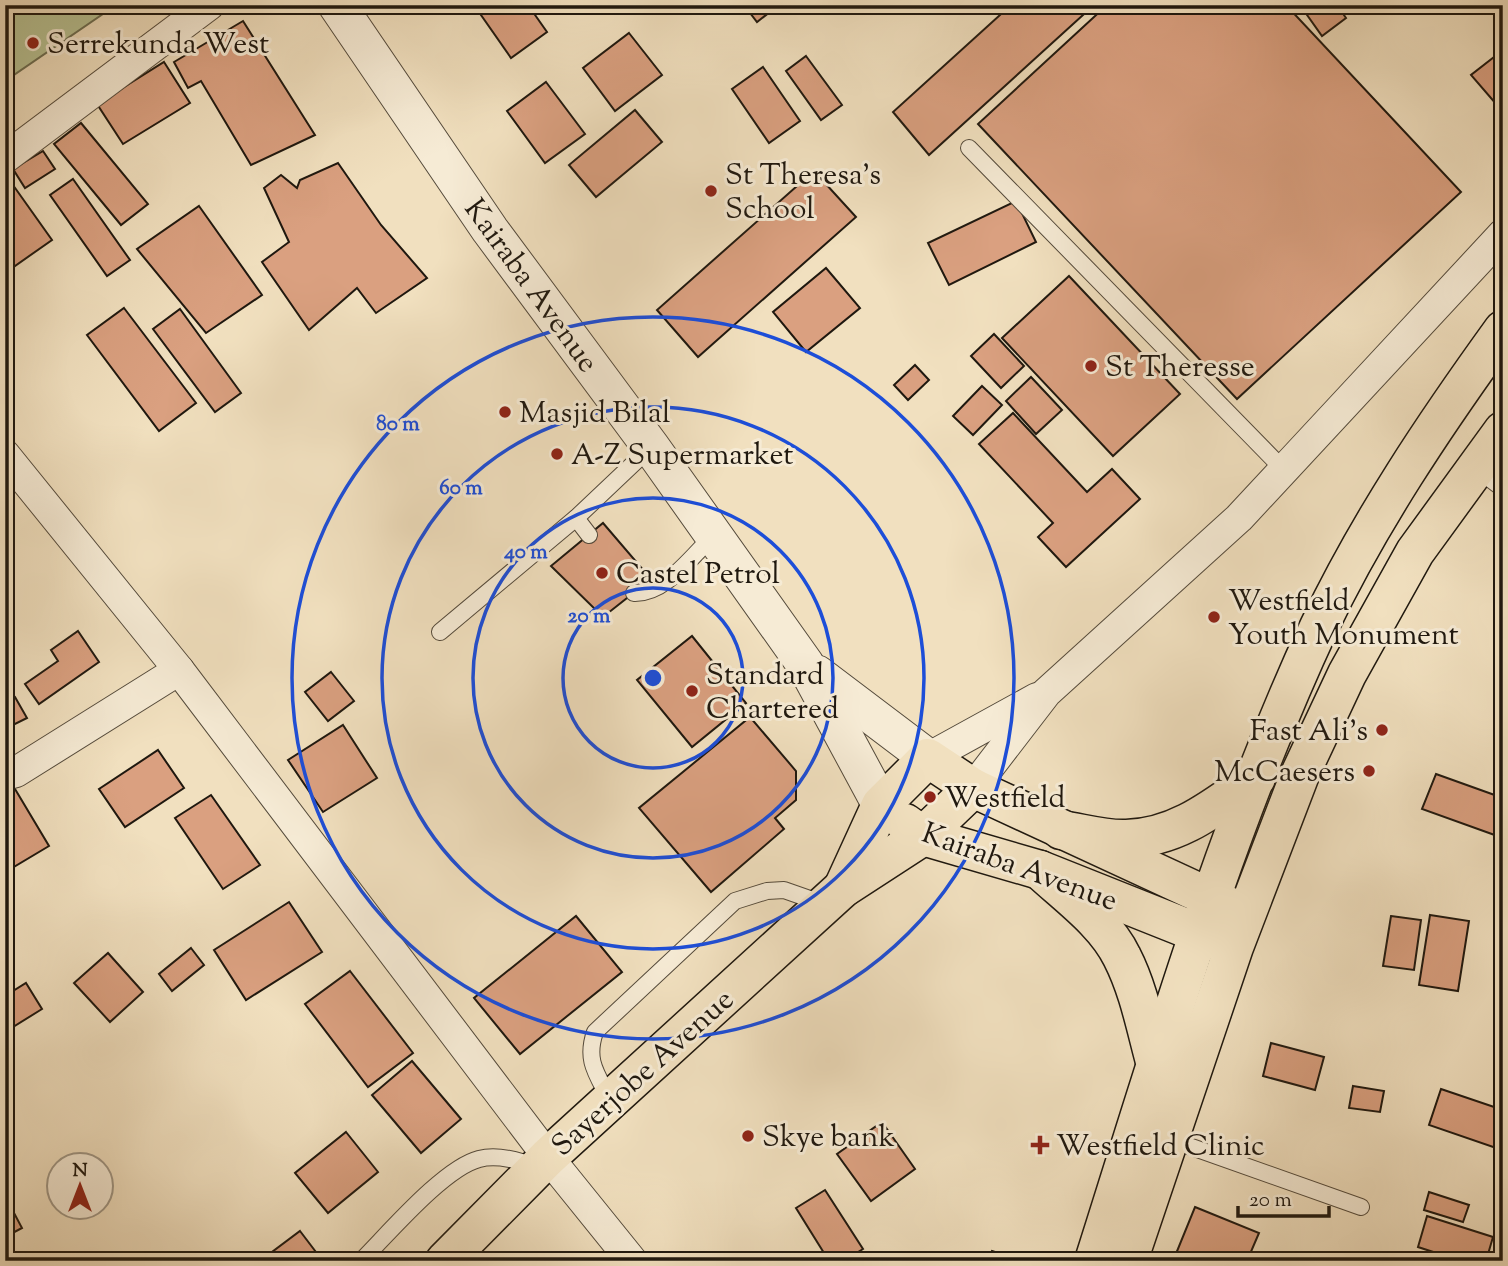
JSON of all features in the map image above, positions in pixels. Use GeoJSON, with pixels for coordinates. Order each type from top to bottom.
{"type":"FeatureCollection","features":[{"type":"Feature","properties":{"kind":"main road"},"geometry":{"type":"LineString","coordinates":[[1122,1259],[1156,1065],[1203,916],[1256,778],[1320,626],[1372,531],[1398,484],[1503,330]]}},
{"type":"Feature","properties":{"kind":"main road"},"geometry":{"type":"LineString","coordinates":[[1122,1259],[1169,1139],[1240,931],[1301,772],[1347,674],[1415,552],[1491,471],[1503,431]]}},
{"type":"Feature","properties":{"kind":"main road","name":"Kairaba Avenue"},"geometry":{"type":"LineString","coordinates":[[928,758],[973,788],[1061,830],[1203,916]]}},
{"type":"Feature","properties":{"kind":"main road","name":"Sayerjobe Avenue"},"geometry":{"type":"LineString","coordinates":[[835,897],[881,806],[928,758]]}},
{"type":"Feature","properties":{"kind":"main road"},"geometry":{"type":"LineString","coordinates":[[1061,830],[1125,839],[1161,834],[1195,821],[1256,778]]}},
{"type":"Feature","properties":{"kind":"main road","name":"Sayerjobe Avenue"},"geometry":{"type":"LineString","coordinates":[[445,1261],[544,1162],[835,897],[923,836],[973,788]]}},
{"type":"Feature","properties":{"kind":"main road","name":"Kairaba Avenue"},"geometry":{"type":"LineString","coordinates":[[881,806],[923,836],[1203,916],[1240,931]]}},
{"type":"Feature","properties":{"kind":"main road"},"geometry":{"type":"LineString","coordinates":[[1040,870],[1093,919],[1121,955],[1135,988],[1156,1065]]}},
{"type":"Feature","properties":{"kind":"street"},"geometry":{"type":"LineString","coordinates":[[5,158],[209,5]]}},
{"type":"Feature","properties":{"kind":"street","name":"Kairaba Avenue"},"geometry":{"type":"LineString","coordinates":[[337,5],[490,230],[651,447],[805,664],[881,806]]}},
{"type":"Feature","properties":{"kind":"street"},"geometry":{"type":"LineString","coordinates":[[973,788],[1046,693],[1239,518],[1503,234]]}},
{"type":"Feature","properties":{"kind":"street"},"geometry":{"type":"LineString","coordinates":[[5,455],[178,670],[544,1162],[632,1261]]}},
{"type":"Feature","properties":{"kind":"street","name":"Kairaba Avenue"},"geometry":{"type":"LineString","coordinates":[[805,664],[928,758]]}},
{"type":"Feature","properties":{"kind":"street"},"geometry":{"type":"LineString","coordinates":[[5,775],[16,772],[178,670]]}},
{"type":"Feature","properties":{"kind":"street"},"geometry":{"type":"LineString","coordinates":[[928,758],[1046,693]]}},
{"type":"Feature","properties":{"kind":"lane"},"geometry":{"type":"LineString","coordinates":[[969,148],[1284,470]]}},
{"type":"Feature","properties":{"kind":"lane"},"geometry":{"type":"LineString","coordinates":[[440,632],[576,518],[651,447]]}},
{"type":"Feature","properties":{"kind":"lane"},"geometry":{"type":"LineString","coordinates":[[576,518],[589,535]]}},
{"type":"Feature","properties":{"kind":"lane"},"geometry":{"type":"LineString","coordinates":[[634,593],[647,593],[661,585],[713,536]]}},
{"type":"Feature","properties":{"kind":"lane"},"geometry":{"type":"LineString","coordinates":[[610,1101],[593,1067],[589,1050],[595,1032],[735,901],[767,891],[784,890],[835,897]]}},
{"type":"Feature","properties":{"kind":"lane"},"geometry":{"type":"LineString","coordinates":[[1169,1139],[1361,1207]]}},
{"type":"Feature","properties":{"kind":"lane"},"geometry":{"type":"LineString","coordinates":[[361,1261],[457,1168],[481,1158],[544,1162]]}},
{"type":"Feature","properties":{"kind":"green space","name":"Serrekunda West"},"geometry":{"type":"Polygon","coordinates":[[[5,5],[116,5],[5,81],[5,5]]]}},
{"type":"Feature","properties":{"kind":"building"},"geometry":{"type":"Polygon","coordinates":[[[474,5],[528,5],[547,32],[511,58],[474,5]]]}},
{"type":"Feature","properties":{"kind":"building"},"geometry":{"type":"Polygon","coordinates":[[[744,5],[779,5],[757,22],[744,5]]]}},
{"type":"Feature","properties":{"kind":"building"},"geometry":{"type":"Polygon","coordinates":[[[1011,5],[1094,5],[929,155],[893,112],[1011,5]]]}},
{"type":"Feature","properties":{"kind":"building"},"geometry":{"type":"Polygon","coordinates":[[[1107,5],[1286,5],[1461,192],[1237,399],[978,124],[1107,5]]]}},
{"type":"Feature","properties":{"kind":"building"},"geometry":{"type":"Polygon","coordinates":[[[1300,5],[1337,5],[1346,18],[1322,36],[1300,5]]]}},
{"type":"Feature","properties":{"kind":"building"},"geometry":{"type":"Polygon","coordinates":[[[243,21],[315,135],[251,165],[201,81],[188,88],[174,62],[243,21]]]}},
{"type":"Feature","properties":{"kind":"building"},"geometry":{"type":"Polygon","coordinates":[[[629,33],[662,75],[615,111],[583,68],[629,33]]]}},
{"type":"Feature","properties":{"kind":"building"},"geometry":{"type":"Polygon","coordinates":[[[1503,50],[1503,112],[1471,75],[1503,50]]]}},
{"type":"Feature","properties":{"kind":"building"},"geometry":{"type":"Polygon","coordinates":[[[806,56],[842,105],[821,120],[786,71],[806,56]]]}},
{"type":"Feature","properties":{"kind":"building"},"geometry":{"type":"Polygon","coordinates":[[[164,62],[190,103],[123,144],[97,104],[164,62]]]}},
{"type":"Feature","properties":{"kind":"building"},"geometry":{"type":"Polygon","coordinates":[[[763,67],[800,121],[769,143],[732,89],[763,67]]]}},
{"type":"Feature","properties":{"kind":"building"},"geometry":{"type":"Polygon","coordinates":[[[546,82],[585,134],[545,163],[507,111],[546,82]]]}},
{"type":"Feature","properties":{"kind":"building"},"geometry":{"type":"Polygon","coordinates":[[[635,110],[662,142],[596,197],[569,165],[635,110]]]}},
{"type":"Feature","properties":{"kind":"building"},"geometry":{"type":"Polygon","coordinates":[[[81,123],[148,204],[121,225],[54,144],[81,123]]]}},
{"type":"Feature","properties":{"kind":"building"},"geometry":{"type":"Polygon","coordinates":[[[43,151],[55,169],[25,188],[13,169],[43,151]]]}},
{"type":"Feature","properties":{"kind":"building"},"geometry":{"type":"Polygon","coordinates":[[[338,163],[381,225],[427,278],[376,313],[357,288],[309,330],[262,262],[289,242],[264,188],[281,175],[297,188],[300,180],[338,163]]]}},
{"type":"Feature","properties":{"kind":"building"},"geometry":{"type":"Polygon","coordinates":[[[814,171],[856,217],[698,357],[657,310],[814,171]]]}},
{"type":"Feature","properties":{"kind":"building"},"geometry":{"type":"Polygon","coordinates":[[[8,178],[52,240],[5,273],[5,180],[8,178]]]}},
{"type":"Feature","properties":{"kind":"building"},"geometry":{"type":"Polygon","coordinates":[[[73,179],[130,260],[107,276],[50,195],[73,179]]]}},
{"type":"Feature","properties":{"kind":"building"},"geometry":{"type":"Polygon","coordinates":[[[1016,201],[1036,242],[949,285],[928,243],[1016,201]]]}},
{"type":"Feature","properties":{"kind":"building"},"geometry":{"type":"Polygon","coordinates":[[[199,206],[262,295],[206,333],[137,249],[199,206]]]}},
{"type":"Feature","properties":{"kind":"building"},"geometry":{"type":"Polygon","coordinates":[[[826,268],[860,308],[806,352],[773,312],[826,268]]]}},
{"type":"Feature","properties":{"kind":"building","name":"St Theresse"},"geometry":{"type":"Polygon","coordinates":[[[1069,276],[1180,394],[1113,456],[1002,338],[1069,276]]]}},
{"type":"Feature","properties":{"kind":"building"},"geometry":{"type":"Polygon","coordinates":[[[124,308],[196,403],[159,431],[87,335],[124,308]]]}},
{"type":"Feature","properties":{"kind":"building"},"geometry":{"type":"Polygon","coordinates":[[[180,309],[241,393],[215,412],[153,329],[180,309]]]}},
{"type":"Feature","properties":{"kind":"building"},"geometry":{"type":"Polygon","coordinates":[[[994,334],[1024,366],[1001,388],[971,356],[994,334]]]}},
{"type":"Feature","properties":{"kind":"building"},"geometry":{"type":"Polygon","coordinates":[[[915,365],[929,380],[908,400],[894,385],[915,365]]]}},
{"type":"Feature","properties":{"kind":"building"},"geometry":{"type":"Polygon","coordinates":[[[1031,377],[1062,410],[1036,434],[1006,401],[1031,377]]]}},
{"type":"Feature","properties":{"kind":"building"},"geometry":{"type":"Polygon","coordinates":[[[982,386],[1002,405],[973,435],[953,416],[982,386]]]}},
{"type":"Feature","properties":{"kind":"building"},"geometry":{"type":"Polygon","coordinates":[[[1013,413],[1087,492],[1112,469],[1140,499],[1066,567],[1038,537],[1053,523],[979,444],[1013,413]]]}},
{"type":"Feature","properties":{"kind":"building","name":"Castel Petrol"},"geometry":{"type":"Polygon","coordinates":[[[603,523],[651,579],[603,617],[551,566],[603,523]]]}},
{"type":"Feature","properties":{"kind":"building"},"geometry":{"type":"Polygon","coordinates":[[[78,631],[99,662],[39,704],[25,684],[58,661],[51,650],[78,631]]]}},
{"type":"Feature","properties":{"kind":"building","name":"Standard Chartered"},"geometry":{"type":"Polygon","coordinates":[[[692,636],[746,703],[692,747],[637,680],[692,636]]]}},
{"type":"Feature","properties":{"kind":"building"},"geometry":{"type":"Polygon","coordinates":[[[331,672],[354,701],[328,721],[305,692],[331,672]]]}},
{"type":"Feature","properties":{"kind":"building"},"geometry":{"type":"Polygon","coordinates":[[[15,697],[27,718],[5,729],[5,702],[15,697]]]}},
{"type":"Feature","properties":{"kind":"building"},"geometry":{"type":"Polygon","coordinates":[[[750,717],[796,771],[796,800],[775,818],[784,829],[711,892],[639,808],[750,717]]]}},
{"type":"Feature","properties":{"kind":"building"},"geometry":{"type":"Polygon","coordinates":[[[343,725],[377,778],[323,812],[288,760],[343,725]]]}},
{"type":"Feature","properties":{"kind":"building"},"geometry":{"type":"Polygon","coordinates":[[[158,750],[184,788],[125,827],[99,789],[158,750]]]}},
{"type":"Feature","properties":{"kind":"building"},"geometry":{"type":"Polygon","coordinates":[[[1436,774],[1503,798],[1503,838],[1422,809],[1436,774]]]}},
{"type":"Feature","properties":{"kind":"building"},"geometry":{"type":"Polygon","coordinates":[[[15,789],[49,846],[7,871],[5,795],[15,789]]]}},
{"type":"Feature","properties":{"kind":"building"},"geometry":{"type":"Polygon","coordinates":[[[211,795],[260,865],[223,889],[175,818],[211,795]]]}},
{"type":"Feature","properties":{"kind":"building"},"geometry":{"type":"Polygon","coordinates":[[[289,902],[322,952],[246,1000],[214,950],[289,902]]]}},
{"type":"Feature","properties":{"kind":"building"},"geometry":{"type":"Polygon","coordinates":[[[1430,915],[1469,921],[1458,991],[1419,985],[1430,915]]]}},
{"type":"Feature","properties":{"kind":"building"},"geometry":{"type":"Polygon","coordinates":[[[576,916],[622,972],[520,1054],[474,998],[576,916]]]}},
{"type":"Feature","properties":{"kind":"building"},"geometry":{"type":"Polygon","coordinates":[[[1391,916],[1421,920],[1414,970],[1383,966],[1391,916]]]}},
{"type":"Feature","properties":{"kind":"building"},"geometry":{"type":"Polygon","coordinates":[[[191,948],[204,965],[172,991],[159,974],[191,948]]]}},
{"type":"Feature","properties":{"kind":"building"},"geometry":{"type":"Polygon","coordinates":[[[108,953],[143,992],[110,1022],[74,983],[108,953]]]}},
{"type":"Feature","properties":{"kind":"building"},"geometry":{"type":"Polygon","coordinates":[[[350,971],[413,1053],[368,1087],[305,1004],[350,971]]]}},
{"type":"Feature","properties":{"kind":"building"},"geometry":{"type":"Polygon","coordinates":[[[26,983],[42,1009],[5,1032],[5,996],[26,983]]]}},
{"type":"Feature","properties":{"kind":"building"},"geometry":{"type":"Polygon","coordinates":[[[1271,1043],[1324,1057],[1315,1090],[1263,1076],[1271,1043]]]}},
{"type":"Feature","properties":{"kind":"building"},"geometry":{"type":"Polygon","coordinates":[[[412,1061],[461,1119],[421,1153],[372,1095],[412,1061]]]}},
{"type":"Feature","properties":{"kind":"building"},"geometry":{"type":"Polygon","coordinates":[[[1353,1086],[1384,1091],[1380,1112],[1349,1108],[1353,1086]]]}},
{"type":"Feature","properties":{"kind":"building"},"geometry":{"type":"Polygon","coordinates":[[[1441,1089],[1503,1110],[1503,1139],[1499,1149],[1429,1125],[1441,1089]]]}},
{"type":"Feature","properties":{"kind":"building"},"geometry":{"type":"Polygon","coordinates":[[[882,1122],[915,1169],[871,1201],[837,1154],[882,1122]]]}},
{"type":"Feature","properties":{"kind":"building"},"geometry":{"type":"Polygon","coordinates":[[[346,1132],[378,1172],[328,1213],[295,1173],[346,1132]]]}},
{"type":"Feature","properties":{"kind":"building"},"geometry":{"type":"Polygon","coordinates":[[[825,1190],[863,1249],[843,1261],[829,1261],[796,1208],[825,1190]]]}},
{"type":"Feature","properties":{"kind":"building"},"geometry":{"type":"Polygon","coordinates":[[[1429,1192],[1469,1205],[1463,1222],[1424,1210],[1429,1192]]]}},
{"type":"Feature","properties":{"kind":"building"},"geometry":{"type":"Polygon","coordinates":[[[5,1196],[22,1228],[5,1237],[5,1196]]]}},
{"type":"Feature","properties":{"kind":"building"},"geometry":{"type":"Polygon","coordinates":[[[1195,1207],[1259,1233],[1247,1261],[1173,1261],[1195,1207]]]}},
{"type":"Feature","properties":{"kind":"building"},"geometry":{"type":"Polygon","coordinates":[[[1427,1216],[1493,1237],[1486,1261],[1461,1261],[1418,1247],[1427,1216]]]}},
{"type":"Feature","properties":{"kind":"building"},"geometry":{"type":"Polygon","coordinates":[[[300,1231],[322,1260],[260,1261],[300,1231]]]}},
{"type":"Feature","properties":{"kind":"building"},"geometry":{"type":"Polygon","coordinates":[[[992,1251],[1022,1261],[989,1261],[992,1251]]]}},
{"type":"Feature","properties":{"kind":"place","name":"Serrekunda West"},"geometry":{"type":"Point","coordinates":[33,43]}},
{"type":"Feature","properties":{"kind":"place","name":"St Theresa's School"},"geometry":{"type":"Point","coordinates":[711,191]}},
{"type":"Feature","properties":{"kind":"place","name":"St Theresse"},"geometry":{"type":"Point","coordinates":[1091,366]}},
{"type":"Feature","properties":{"kind":"place","name":"Masjid Bilal"},"geometry":{"type":"Point","coordinates":[505,412]}},
{"type":"Feature","properties":{"kind":"place","name":"A-Z Supermarket"},"geometry":{"type":"Point","coordinates":[557,454]}},
{"type":"Feature","properties":{"kind":"place","name":"Castel Petrol"},"geometry":{"type":"Point","coordinates":[602,573]}},
{"type":"Feature","properties":{"kind":"place","name":"Westfield Youth Monument"},"geometry":{"type":"Point","coordinates":[1214,617]}},
{"type":"Feature","properties":{"kind":"place","name":"Standard Chartered"},"geometry":{"type":"Point","coordinates":[692,691]}},
{"type":"Feature","properties":{"kind":"place","name":"Fast Ali's"},"geometry":{"type":"Point","coordinates":[1382,730]}},
{"type":"Feature","properties":{"kind":"place","name":"McCaesers"},"geometry":{"type":"Point","coordinates":[1369,771]}},
{"type":"Feature","properties":{"kind":"place","name":"Westfield"},"geometry":{"type":"Point","coordinates":[930,797]}},
{"type":"Feature","properties":{"kind":"place","name":"Skye bank"},"geometry":{"type":"Point","coordinates":[748,1136]}},
{"type":"Feature","properties":{"kind":"place","name":"Westfield Clinic"},"geometry":{"type":"Point","coordinates":[1040,1145]}}]}
